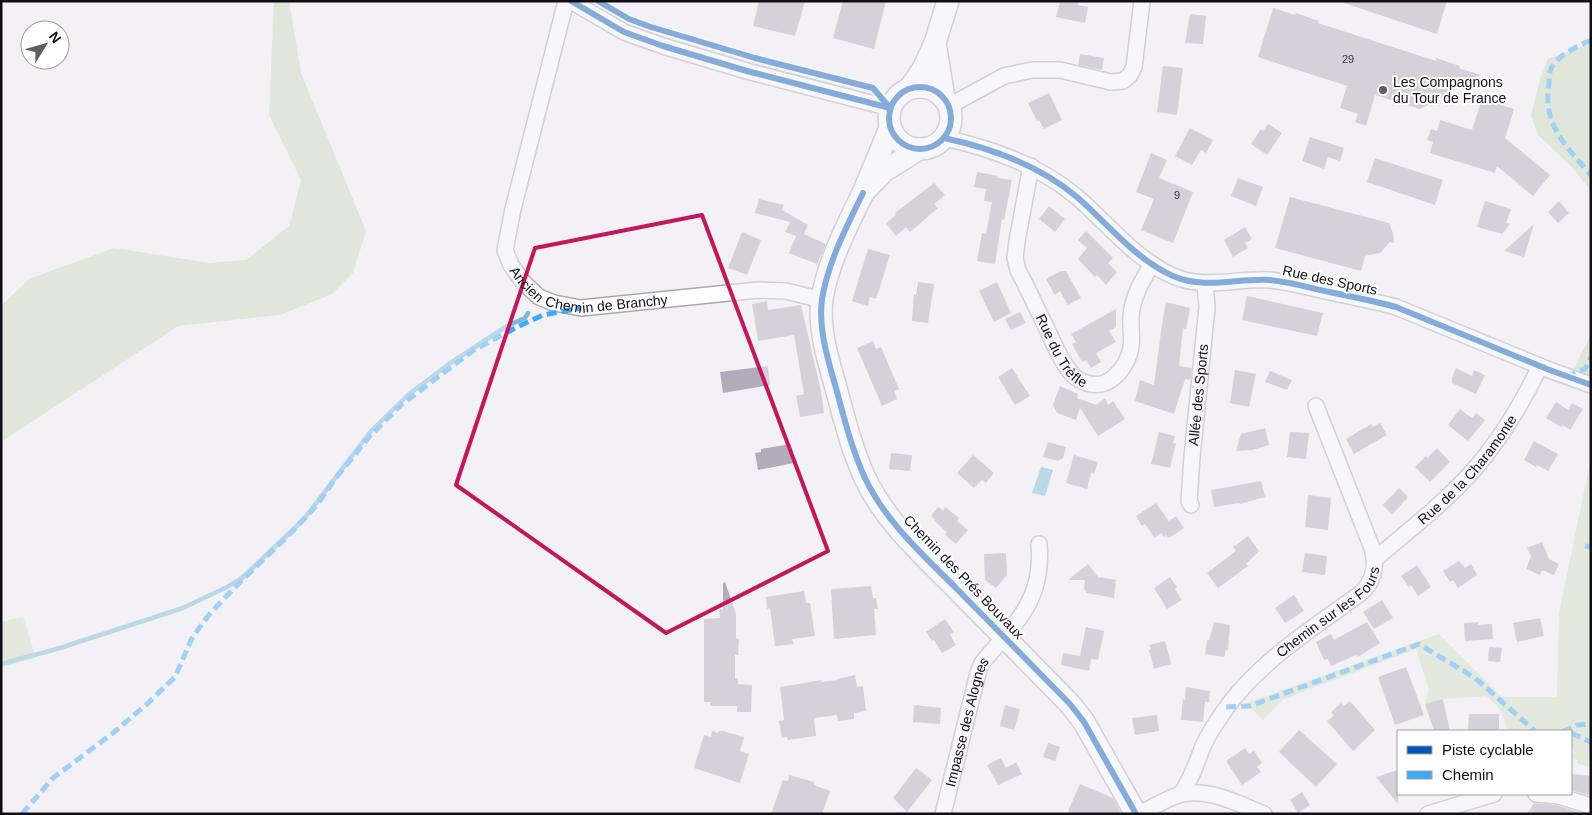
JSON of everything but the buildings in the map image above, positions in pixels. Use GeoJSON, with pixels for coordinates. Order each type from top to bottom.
{"type":"FeatureCollection","features":[{"type":"Feature","properties":{"kind":"street","name":"Ancien Chemin de Branchy"},"geometry":{"type":"LineString","coordinates":[[566,1],[505,250],[511,265],[523,282],[539,297],[554,303],[581,308],[758,290],[786,291],[822,300]]}},
{"type":"Feature","properties":{"kind":"street"},"geometry":{"type":"LineString","coordinates":[[571,1],[624,32],[890,118]]}},
{"type":"Feature","properties":{"kind":"street"},"geometry":{"type":"LineString","coordinates":[[910,88],[923,69],[935,43],[948,1]]}},
{"type":"Feature","properties":{"kind":"street"},"geometry":{"type":"LineString","coordinates":[[946,102],[1004,76],[1032,70],[1060,70],[1111,82],[1123,81],[1130,75],[1134,67],[1142,1]]}},
{"type":"Feature","properties":{"kind":"street"},"geometry":{"type":"LineString","coordinates":[[935,43],[946,102],[951,114],[950,123],[944,138],[931,147],[919,149],[908,147],[895,138],[890,118],[894,99],[901,92],[921,86],[932,89],[946,102]]}},
{"type":"Feature","properties":{"kind":"street","name":"Chemin des Prés Bouvaux"},"geometry":{"type":"LineString","coordinates":[[890,118],[862,193],[833,260],[822,300],[825,340],[833,378],[865,478],[882,508],[910,542],[1070,704],[1084,722],[1138,814]]}},
{"type":"Feature","properties":{"kind":"street","name":"Rue des Sports"},"geometry":{"type":"LineString","coordinates":[[944,138],[971,144],[1043,172],[1076,196],[1152,264],[1175,277],[1205,284],[1271,280],[1378,302],[1417,315],[1591,385]]}},
{"type":"Feature","properties":{"kind":"street"},"geometry":{"type":"LineString","coordinates":[[862,193],[883,172],[919,149]]}},
{"type":"Feature","properties":{"kind":"street","name":"Rue du Trèfle"},"geometry":{"type":"LineString","coordinates":[[1031,166],[1015,258],[1018,270],[1060,356],[1074,376],[1083,382],[1101,385],[1113,380],[1122,369],[1129,356],[1132,342],[1131,318],[1133,303],[1137,290],[1152,264]]}},
{"type":"Feature","properties":{"kind":"street","name":"Allée des Sports"},"geometry":{"type":"LineString","coordinates":[[1191,505],[1189,501],[1192,457],[1207,307],[1205,284]]}},
{"type":"Feature","properties":{"kind":"street","name":"Rue de la Charamonte"},"geometry":{"type":"LineString","coordinates":[[1375,559],[1439,504],[1473,471],[1518,410],[1540,366]]}},
{"type":"Feature","properties":{"kind":"street","name":"Chemin sur les Fours"},"geometry":{"type":"LineString","coordinates":[[1181,794],[1190,781],[1204,744],[1226,707],[1252,679],[1294,642],[1368,588],[1375,569],[1375,559],[1316,406]]}},
{"type":"Feature","properties":{"kind":"street","name":"Impasse des Alognes"},"geometry":{"type":"LineString","coordinates":[[943,814],[978,673],[982,663],[1024,613],[1034,594],[1041,562],[1039,544]]}},
{"type":"Feature","properties":{"kind":"street"},"geometry":{"type":"LineString","coordinates":[[1138,814],[1181,794],[1195,793],[1219,797],[1264,814]]}},
{"type":"Feature","properties":{"kind":"street"},"geometry":{"type":"LineString","coordinates":[[1428,814],[1491,795]]}},
{"type":"Feature","properties":{"kind":"street"},"geometry":{"type":"LineString","coordinates":[[1548,795],[1559,796],[1591,806]]}},
{"type":"Feature","properties":{"kind":"highlighted area"},"geometry":{"type":"Polygon","coordinates":[[[702,215],[828,551],[666,633],[456,485],[535,248],[702,215]]]}},
{"type":"Feature","properties":{"kind":"green space"},"geometry":{"type":"Polygon","coordinates":[[[274,1],[289,1],[301,73],[366,231],[353,273],[332,294],[280,315],[178,326],[1,442],[1,306],[29,279],[114,248],[209,263],[246,260],[289,226],[301,180],[269,115],[274,1]]]}},
{"type":"Feature","properties":{"kind":"green space"},"geometry":{"type":"Polygon","coordinates":[[[1591,43],[1591,191],[1571,166],[1538,135],[1531,115],[1540,79],[1548,59],[1591,43]]]}},
{"type":"Feature","properties":{"kind":"green space"},"geometry":{"type":"Polygon","coordinates":[[[1591,335],[1591,378],[1572,372],[1591,335]]]}},
{"type":"Feature","properties":{"kind":"green space"},"geometry":{"type":"Polygon","coordinates":[[[1591,458],[1591,768],[1577,763],[1577,760],[1573,759],[1572,730],[1508,730],[1501,710],[1486,696],[1443,699],[1425,704],[1429,689],[1416,649],[1284,699],[1263,720],[1246,703],[1439,634],[1502,697],[1557,697],[1559,613],[1591,458]]]}},
{"type":"Feature","properties":{"kind":"green space"},"geometry":{"type":"Polygon","coordinates":[[[23,617],[36,658],[1,667],[1,622],[23,617]]]}},
{"type":"Feature","properties":{"kind":"water"},"geometry":{"type":"Polygon","coordinates":[[[1041,467],[1053,470],[1045,496],[1032,493],[1041,467]]]}},
{"type":"Feature","properties":{"kind":"waterway"},"geometry":{"type":"LineString","coordinates":[[1,664],[60,648],[183,608],[242,578],[304,519],[371,431],[409,394],[449,364],[507,326],[525,318],[528,313]]}},
{"type":"Feature","properties":{"kind":"marked path"},"geometry":{"type":"LineString","coordinates":[[1591,40],[1568,51],[1554,64],[1549,74],[1548,99],[1549,112],[1558,134],[1591,175]]}},
{"type":"Feature","properties":{"kind":"marked path"},"geometry":{"type":"LineString","coordinates":[[22,814],[53,778],[113,733],[175,677],[192,638],[208,616],[317,505],[335,479],[370,436],[401,405],[474,350],[543,315],[581,308]]}},
{"type":"Feature","properties":{"kind":"marked path"},"geometry":{"type":"LineString","coordinates":[[1566,376],[1585,369],[1591,357]]}},
{"type":"Feature","properties":{"kind":"marked path"},"geometry":{"type":"LineString","coordinates":[[1585,546],[1591,547]]}},
{"type":"Feature","properties":{"kind":"marked path"},"geometry":{"type":"LineString","coordinates":[[1226,707],[1250,706],[1419,644],[1475,678],[1534,730]]}},
{"type":"Feature","properties":{"kind":"marked path"},"geometry":{"type":"LineString","coordinates":[[1566,730],[1577,725],[1591,724]]}},
{"type":"Feature","properties":{"kind":"marked path"},"geometry":{"type":"LineString","coordinates":[[1572,733],[1591,742]]}},
{"type":"Feature","properties":{"kind":"cycle path"},"geometry":{"type":"LineString","coordinates":[[571,1],[624,32],[663,46],[747,71],[890,108]]}},
{"type":"Feature","properties":{"kind":"cycle path"},"geometry":{"type":"LineString","coordinates":[[598,1],[629,19],[651,27],[755,58],[873,88],[890,108]]}},
{"type":"Feature","properties":{"kind":"cycle path"},"geometry":{"type":"LineString","coordinates":[[914,87],[926,87],[942,96],[949,106],[951,118],[949,130],[942,140],[926,149],[914,149],[903,144],[894,135],[889,124],[889,112],[894,101],[903,92],[914,87]]}},
{"type":"Feature","properties":{"kind":"cycle path"},"geometry":{"type":"LineString","coordinates":[[944,138],[1014,159],[1047,176],[1077,197],[1134,251],[1159,269],[1173,276],[1185,280],[1209,283],[1258,280],[1278,281],[1396,307],[1591,385]]}},
{"type":"Feature","properties":{"kind":"cycle path"},"geometry":{"type":"LineString","coordinates":[[863,193],[833,258],[822,299],[821,321],[824,344],[849,434],[865,478],[883,509],[906,537],[1070,704],[1084,722],[1136,814]]}},
{"type":"Feature","properties":{"kind":"place","name":"Les Compagnons du Tour de France"},"geometry":{"type":"Point","coordinates":[1383,90]}}]}
